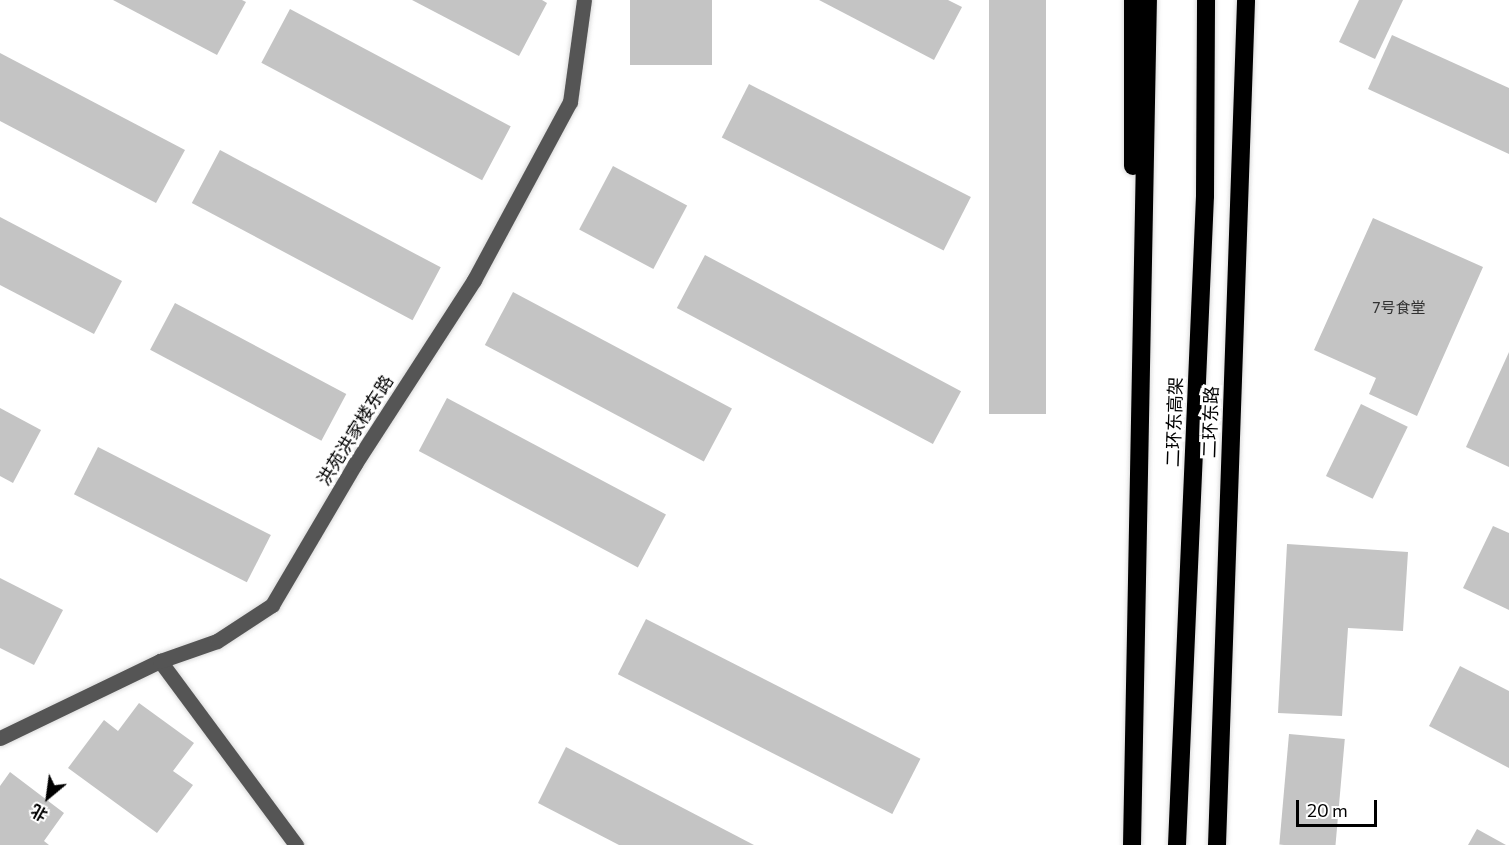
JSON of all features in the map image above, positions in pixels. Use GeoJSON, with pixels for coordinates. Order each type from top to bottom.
{"type":"FeatureCollection","features":[{"type":"Feature","properties":{"kind":"highway"},"geometry":{"type":"LineString","coordinates":[[1121,845],[1133,263],[1133,0]]}},
{"type":"Feature","properties":{"kind":"highway","name":"二环东高架"},"geometry":{"type":"LineString","coordinates":[[1132,845],[1148,0]]}},
{"type":"Feature","properties":{"kind":"highway","name":"二环东高架"},"geometry":{"type":"LineString","coordinates":[[1178,845],[1205,196],[1206,0]]}},
{"type":"Feature","properties":{"kind":"highway","name":"二环东路"},"geometry":{"type":"LineString","coordinates":[[1216,845],[1246,0]]}},
{"type":"Feature","properties":{"kind":"street","name":"洪苑洪家楼东路"},"geometry":{"type":"LineString","coordinates":[[0,738],[159,661],[217,641],[272,605],[355,464],[474,280],[570,102],[584,0]]}},
{"type":"Feature","properties":{"kind":"street"},"geometry":{"type":"LineString","coordinates":[[159,661],[296,845]]}},
{"type":"Feature","properties":{"kind":"building"},"geometry":{"type":"Polygon","coordinates":[[[113,0],[242,0],[246,2],[217,55],[113,0]]]}},
{"type":"Feature","properties":{"kind":"building"},"geometry":{"type":"Polygon","coordinates":[[[412,0],[542,0],[547,3],[519,56],[412,0]]]}},
{"type":"Feature","properties":{"kind":"building"},"geometry":{"type":"Polygon","coordinates":[[[630,0],[712,0],[712,65],[630,65],[630,0]]]}},
{"type":"Feature","properties":{"kind":"building"},"geometry":{"type":"Polygon","coordinates":[[[819,0],[948,0],[962,7],[934,60],[819,0]]]}},
{"type":"Feature","properties":{"kind":"building"},"geometry":{"type":"Polygon","coordinates":[[[989,0],[1046,0],[1046,414],[989,414],[989,0]]]}},
{"type":"Feature","properties":{"kind":"building"},"geometry":{"type":"Polygon","coordinates":[[[1359,0],[1403,0],[1375,59],[1339,42],[1359,0]]]}},
{"type":"Feature","properties":{"kind":"building"},"geometry":{"type":"Polygon","coordinates":[[[290,9],[511,126],[482,180],[261,63],[290,9]]]}},
{"type":"Feature","properties":{"kind":"building"},"geometry":{"type":"Polygon","coordinates":[[[1392,35],[1509,88],[1509,154],[1368,89],[1392,35]]]}},
{"type":"Feature","properties":{"kind":"building"},"geometry":{"type":"Polygon","coordinates":[[[0,53],[185,150],[156,203],[0,121],[0,53]]]}},
{"type":"Feature","properties":{"kind":"building"},"geometry":{"type":"Polygon","coordinates":[[[749,84],[971,197],[944,251],[722,137],[749,84]]]}},
{"type":"Feature","properties":{"kind":"building"},"geometry":{"type":"Polygon","coordinates":[[[220,150],[441,267],[413,320],[192,203],[220,150]]]}},
{"type":"Feature","properties":{"kind":"building"},"geometry":{"type":"Polygon","coordinates":[[[613,166],[687,205],[653,269],[579,230],[613,166]]]}},
{"type":"Feature","properties":{"kind":"building"},"geometry":{"type":"Polygon","coordinates":[[[0,217],[122,281],[94,334],[0,285],[0,217]]]}},
{"type":"Feature","properties":{"kind":"building"},"geometry":{"type":"Polygon","coordinates":[[[1373,218],[1483,267],[1417,416],[1369,394],[1376,378],[1314,350],[1373,218]]]}},
{"type":"Feature","properties":{"kind":"building"},"geometry":{"type":"Polygon","coordinates":[[[705,255],[961,391],[933,444],[677,308],[705,255]]]}},
{"type":"Feature","properties":{"kind":"building"},"geometry":{"type":"Polygon","coordinates":[[[513,292],[732,408],[704,461],[485,345],[513,292]]]}},
{"type":"Feature","properties":{"kind":"building"},"geometry":{"type":"Polygon","coordinates":[[[175,303],[346,394],[321,441],[150,350],[175,303]]]}},
{"type":"Feature","properties":{"kind":"building"},"geometry":{"type":"Polygon","coordinates":[[[1509,352],[1509,467],[1466,447],[1509,352]]]}},
{"type":"Feature","properties":{"kind":"building"},"geometry":{"type":"Polygon","coordinates":[[[447,398],[666,514],[638,567],[419,451],[447,398]]]}},
{"type":"Feature","properties":{"kind":"building"},"geometry":{"type":"Polygon","coordinates":[[[1361,404],[1408,427],[1373,499],[1326,476],[1361,404]]]}},
{"type":"Feature","properties":{"kind":"building"},"geometry":{"type":"Polygon","coordinates":[[[0,408],[41,430],[13,483],[0,476],[0,408]]]}},
{"type":"Feature","properties":{"kind":"building"},"geometry":{"type":"Polygon","coordinates":[[[98,447],[271,535],[247,582],[74,494],[98,447]]]}},
{"type":"Feature","properties":{"kind":"building"},"geometry":{"type":"Polygon","coordinates":[[[1493,526],[1509,533],[1509,610],[1463,588],[1493,526]]]}},
{"type":"Feature","properties":{"kind":"building"},"geometry":{"type":"Polygon","coordinates":[[[1287,544],[1408,552],[1403,631],[1348,628],[1342,716],[1278,713],[1287,544]]]}},
{"type":"Feature","properties":{"kind":"building"},"geometry":{"type":"Polygon","coordinates":[[[0,578],[63,610],[34,665],[0,648],[0,578]]]}},
{"type":"Feature","properties":{"kind":"building"},"geometry":{"type":"Polygon","coordinates":[[[646,619],[920,759],[892,814],[618,674],[646,619]]]}},
{"type":"Feature","properties":{"kind":"building"},"geometry":{"type":"Polygon","coordinates":[[[1460,666],[1509,691],[1509,768],[1429,726],[1460,666]]]}},
{"type":"Feature","properties":{"kind":"building"},"geometry":{"type":"Polygon","coordinates":[[[139,703],[194,743],[173,771],[193,785],[157,833],[68,768],[104,720],[118,731],[139,703]]]}},
{"type":"Feature","properties":{"kind":"building"},"geometry":{"type":"Polygon","coordinates":[[[1289,734],[1345,739],[1336,845],[1279,845],[1289,734]]]}},
{"type":"Feature","properties":{"kind":"building"},"geometry":{"type":"Polygon","coordinates":[[[566,747],[754,845],[619,845],[538,803],[566,747]]]}},
{"type":"Feature","properties":{"kind":"building"},"geometry":{"type":"Polygon","coordinates":[[[10,772],[64,813],[44,841],[49,845],[0,845],[0,786],[10,772]]]}},
{"type":"Feature","properties":{"kind":"building"},"geometry":{"type":"Polygon","coordinates":[[[1477,829],[1506,845],[1468,845],[1477,829]]]}}]}
